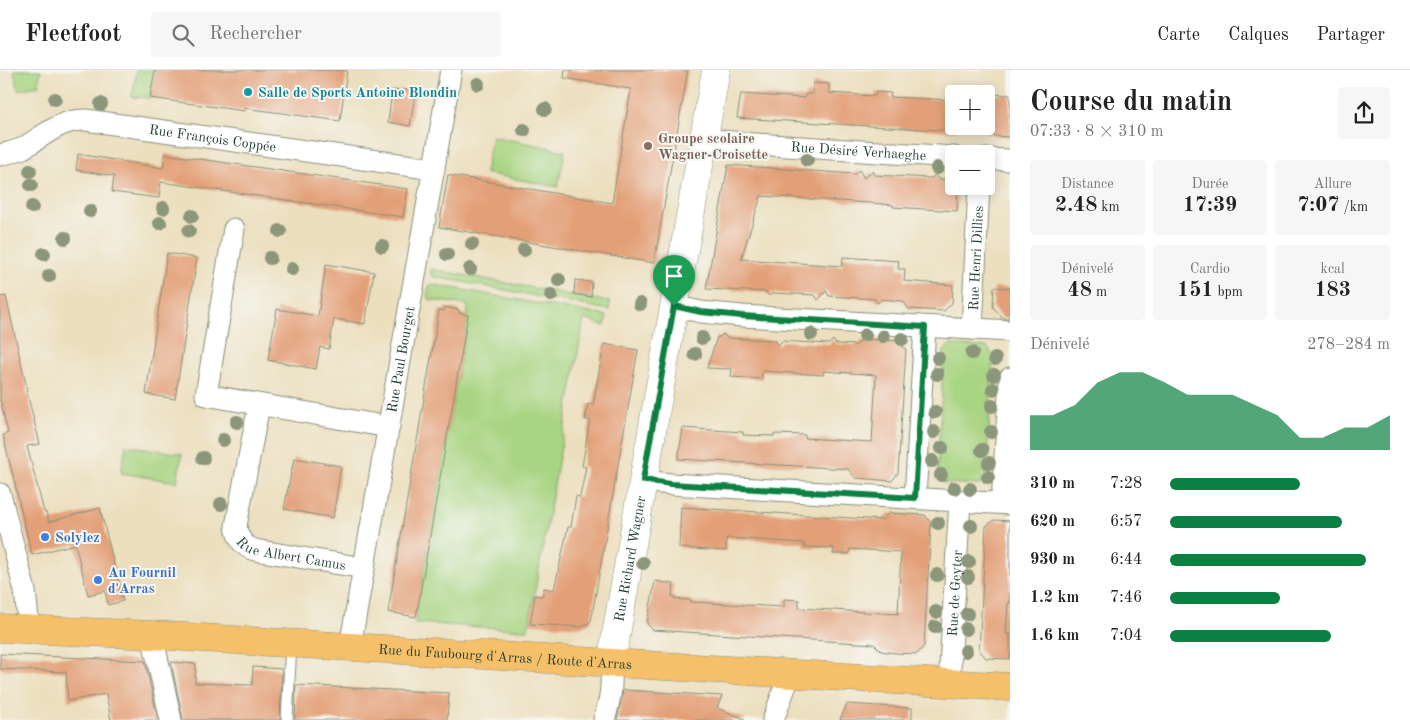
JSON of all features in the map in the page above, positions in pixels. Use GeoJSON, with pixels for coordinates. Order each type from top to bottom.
{"type":"FeatureCollection","features":[{"type":"Feature","properties":{"kind":"main road","name":"Rue du Faubourg d'Arras / Route d'Arras"},"geometry":{"type":"LineString","coordinates":[[0,628],[152,635],[1010,687]]}},
{"type":"Feature","properties":{"kind":"street","name":"Rue Paul Bourget"},"geometry":{"type":"LineString","coordinates":[[350,648],[451,70]]}},
{"type":"Feature","properties":{"kind":"street","name":"Rue Richard Wagner"},"geometry":{"type":"LineString","coordinates":[[611,663],[716,70]]}},
{"type":"Feature","properties":{"kind":"street","name":"Rue François Coppée"},"geometry":{"type":"LineString","coordinates":[[0,155],[20,149],[63,124],[76,120],[86,120],[434,169]]}},
{"type":"Feature","properties":{"kind":"street","name":"Rue Désiré Verhaeghe"},"geometry":{"type":"LineString","coordinates":[[704,139],[945,156]]}},
{"type":"Feature","properties":{"kind":"street"},"geometry":{"type":"LineString","coordinates":[[995,159],[1010,160]]}},
{"type":"Feature","properties":{"kind":"street","name":"Rue Henri Dillies"},"geometry":{"type":"LineString","coordinates":[[972,329],[979,195]]}},
{"type":"Feature","properties":{"kind":"street"},"geometry":{"type":"LineString","coordinates":[[234,229],[206,395],[388,427]]}},
{"type":"Feature","properties":{"kind":"street"},"geometry":{"type":"LineString","coordinates":[[674,306],[701,312],[742,316],[1010,331]]}},
{"type":"Feature","properties":{"kind":"street"},"geometry":{"type":"LineString","coordinates":[[915,498],[925,327]]}},
{"type":"Feature","properties":{"kind":"street"},"geometry":{"type":"LineString","coordinates":[[643,480],[671,484],[1006,504],[1010,378]]}},
{"type":"Feature","properties":{"kind":"street","name":"Rue Albert Camus"},"geometry":{"type":"LineString","coordinates":[[259,404],[236,526],[240,539],[244,544],[255,550],[364,568]]}},
{"type":"Feature","properties":{"kind":"street"},"geometry":{"type":"LineString","coordinates":[[0,494],[25,591],[29,629]]}},
{"type":"Feature","properties":{"kind":"street","name":"Rue de Geyter"},"geometry":{"type":"LineString","coordinates":[[949,684],[960,501]]}},
{"type":"Feature","properties":{"kind":"street"},"geometry":{"type":"LineString","coordinates":[[152,635],[170,720]]}},
{"type":"Feature","properties":{"kind":"street"},"geometry":{"type":"LineString","coordinates":[[604,720],[610,703],[611,663]]}},
{"type":"Feature","properties":{"kind":"street"},"geometry":{"type":"LineString","coordinates":[[773,720],[790,674]]}},
{"type":"Feature","properties":{"kind":"lane"},"geometry":{"type":"LineString","coordinates":[[287,720],[292,644]]}},
{"type":"Feature","properties":{"kind":"green space"},"geometry":{"type":"Polygon","coordinates":[[[14,70],[41,70],[38,86],[18,90],[14,70]]]}},
{"type":"Feature","properties":{"kind":"green space"},"geometry":{"type":"Polygon","coordinates":[[[137,70],[155,70],[150,98],[132,97],[137,70]]]}},
{"type":"Feature","properties":{"kind":"green space"},"geometry":{"type":"Polygon","coordinates":[[[492,136],[565,151],[558,187],[485,173],[492,136]]]}},
{"type":"Feature","properties":{"kind":"green space"},"geometry":{"type":"Polygon","coordinates":[[[431,269],[610,302],[609,310],[431,276],[431,269]]]}},
{"type":"Feature","properties":{"kind":"green space"},"geometry":{"type":"Polygon","coordinates":[[[430,284],[607,316],[605,326],[584,319],[528,630],[415,623],[468,315],[468,305],[430,300],[427,295],[430,284]]]}},
{"type":"Feature","properties":{"kind":"green space"},"geometry":{"type":"Polygon","coordinates":[[[949,345],[987,347],[993,355],[986,480],[979,485],[943,483],[937,476],[944,351],[949,345]]]}},
{"type":"Feature","properties":{"kind":"green space"},"geometry":{"type":"Polygon","coordinates":[[[126,445],[182,454],[177,482],[121,473],[126,445]]]}},
{"type":"Feature","properties":{"kind":"building","name":"Salle de Sports Antoine Blondin"},"geometry":{"type":"Polygon","coordinates":[[[155,70],[347,70],[340,121],[150,98],[155,70]]]}},
{"type":"Feature","properties":{"kind":"building"},"geometry":{"type":"Polygon","coordinates":[[[565,70],[688,70],[654,263],[439,227],[448,175],[612,203],[631,89],[564,78],[565,70]]]}},
{"type":"Feature","properties":{"kind":"building"},"geometry":{"type":"Polygon","coordinates":[[[813,83],[829,84],[829,93],[875,96],[876,92],[891,93],[890,97],[945,100],[945,130],[737,118],[741,94],[805,98],[805,94],[813,94],[813,83]]]}},
{"type":"Feature","properties":{"kind":"building"},"geometry":{"type":"Polygon","coordinates":[[[416,89],[410,126],[388,122],[392,91],[416,89]]]}},
{"type":"Feature","properties":{"kind":"building"},"geometry":{"type":"Polygon","coordinates":[[[995,94],[1010,95],[1010,137],[993,136],[995,135],[995,94]]]}},
{"type":"Feature","properties":{"kind":"building"},"geometry":{"type":"Polygon","coordinates":[[[78,154],[163,168],[165,154],[408,189],[403,217],[161,182],[159,198],[112,192],[114,176],[76,170],[78,154]]]}},
{"type":"Feature","properties":{"kind":"building"},"geometry":{"type":"Polygon","coordinates":[[[728,165],[855,174],[859,170],[864,178],[872,171],[874,175],[931,178],[935,175],[938,179],[945,179],[945,195],[958,195],[957,211],[761,196],[741,259],[842,266],[843,257],[899,261],[898,269],[905,269],[904,281],[953,285],[952,303],[944,311],[909,309],[903,301],[882,299],[878,303],[875,299],[829,296],[826,291],[818,300],[815,295],[773,293],[769,296],[766,292],[706,289],[728,165]]]}},
{"type":"Feature","properties":{"kind":"building"},"geometry":{"type":"Polygon","coordinates":[[[167,253],[197,258],[175,399],[146,394],[167,253]]]}},
{"type":"Feature","properties":{"kind":"building"},"geometry":{"type":"Polygon","coordinates":[[[326,264],[374,272],[365,324],[334,319],[329,349],[320,347],[316,369],[268,360],[277,309],[318,316],[326,264]]]}},
{"type":"Feature","properties":{"kind":"building"},"geometry":{"type":"Polygon","coordinates":[[[575,280],[592,282],[591,297],[574,294],[575,280]]]}},
{"type":"Feature","properties":{"kind":"building"},"geometry":{"type":"Polygon","coordinates":[[[994,287],[1010,288],[1010,318],[1003,318],[993,307],[994,287]]]}},
{"type":"Feature","properties":{"kind":"building"},"geometry":{"type":"Polygon","coordinates":[[[6,296],[40,444],[27,446],[44,512],[46,512],[49,522],[100,508],[123,601],[108,605],[105,591],[88,595],[75,544],[32,555],[3,435],[8,433],[0,400],[0,297],[6,296]]]}},
{"type":"Feature","properties":{"kind":"building"},"geometry":{"type":"Polygon","coordinates":[[[445,307],[459,310],[459,313],[468,315],[416,617],[388,612],[439,310],[444,311],[445,307]]]}},
{"type":"Feature","properties":{"kind":"building"},"geometry":{"type":"Polygon","coordinates":[[[723,334],[727,338],[775,340],[778,345],[782,341],[829,344],[833,340],[836,344],[856,345],[863,339],[898,341],[906,350],[898,473],[892,481],[856,478],[848,469],[678,459],[683,428],[743,432],[743,435],[805,435],[805,438],[872,442],[876,375],[824,371],[823,375],[762,371],[762,379],[731,377],[732,369],[707,368],[717,337],[723,334]]]}},
{"type":"Feature","properties":{"kind":"building"},"geometry":{"type":"Polygon","coordinates":[[[604,344],[638,350],[591,621],[583,627],[530,624],[535,595],[542,596],[544,588],[554,590],[568,527],[571,527],[576,496],[580,497],[586,467],[582,466],[590,420],[585,420],[588,404],[593,405],[604,344]]]}},
{"type":"Feature","properties":{"kind":"building"},"geometry":{"type":"Polygon","coordinates":[[[294,458],[341,466],[333,518],[284,509],[294,458]]]}},
{"type":"Feature","properties":{"kind":"building"},"geometry":{"type":"Polygon","coordinates":[[[681,507],[882,520],[889,513],[925,515],[931,523],[924,646],[917,654],[895,653],[881,651],[874,644],[653,630],[647,624],[655,581],[674,584],[672,596],[675,599],[691,600],[691,602],[784,607],[784,599],[799,600],[799,608],[898,614],[901,552],[850,549],[849,554],[833,554],[834,548],[804,547],[804,543],[726,538],[726,551],[679,548],[681,507]]]}},
{"type":"Feature","properties":{"kind":"building"},"geometry":{"type":"Polygon","coordinates":[[[994,520],[1010,521],[1010,603],[1008,603],[1006,634],[1010,634],[1010,659],[986,658],[979,650],[986,526],[994,520]]]}},
{"type":"Feature","properties":{"kind":"building"},"geometry":{"type":"Polygon","coordinates":[[[0,654],[145,661],[158,720],[111,720],[106,694],[68,701],[66,672],[0,669],[0,654]]]}},
{"type":"Feature","properties":{"kind":"building"},"geometry":{"type":"Polygon","coordinates":[[[171,662],[196,664],[195,683],[252,685],[253,667],[282,669],[280,720],[183,720],[171,662]]]}},
{"type":"Feature","properties":{"kind":"building"},"geometry":{"type":"Polygon","coordinates":[[[296,685],[449,693],[447,720],[295,720],[296,685]]]}},
{"type":"Feature","properties":{"kind":"building"},"geometry":{"type":"Polygon","coordinates":[[[623,690],[722,696],[717,708],[745,719],[617,720],[623,690]]]}},
{"type":"Feature","properties":{"kind":"building"},"geometry":{"type":"Polygon","coordinates":[[[847,704],[912,708],[912,720],[840,720],[847,704]]]}},
{"type":"Feature","properties":{"kind":"place","name":"Salle de Sports Antoine Blondin"},"geometry":{"type":"Point","coordinates":[248,92]}},
{"type":"Feature","properties":{"kind":"place","name":"Groupe scolaire Wagner-Croisette"},"geometry":{"type":"Point","coordinates":[648,146]}},
{"type":"Feature","properties":{"kind":"place","name":"Solylez"},"geometry":{"type":"Point","coordinates":[45,537]}},
{"type":"Feature","properties":{"kind":"place","name":"Au Fournil d'Arras"},"geometry":{"type":"Point","coordinates":[98,580]}},
{"type":"Feature","properties":{"kind":"route"},"geometry":{"type":"LineString","coordinates":[[674,306],[701,312],[742,316],[925,327],[915,498],[662,484],[643,480],[674,306]]}}]}
